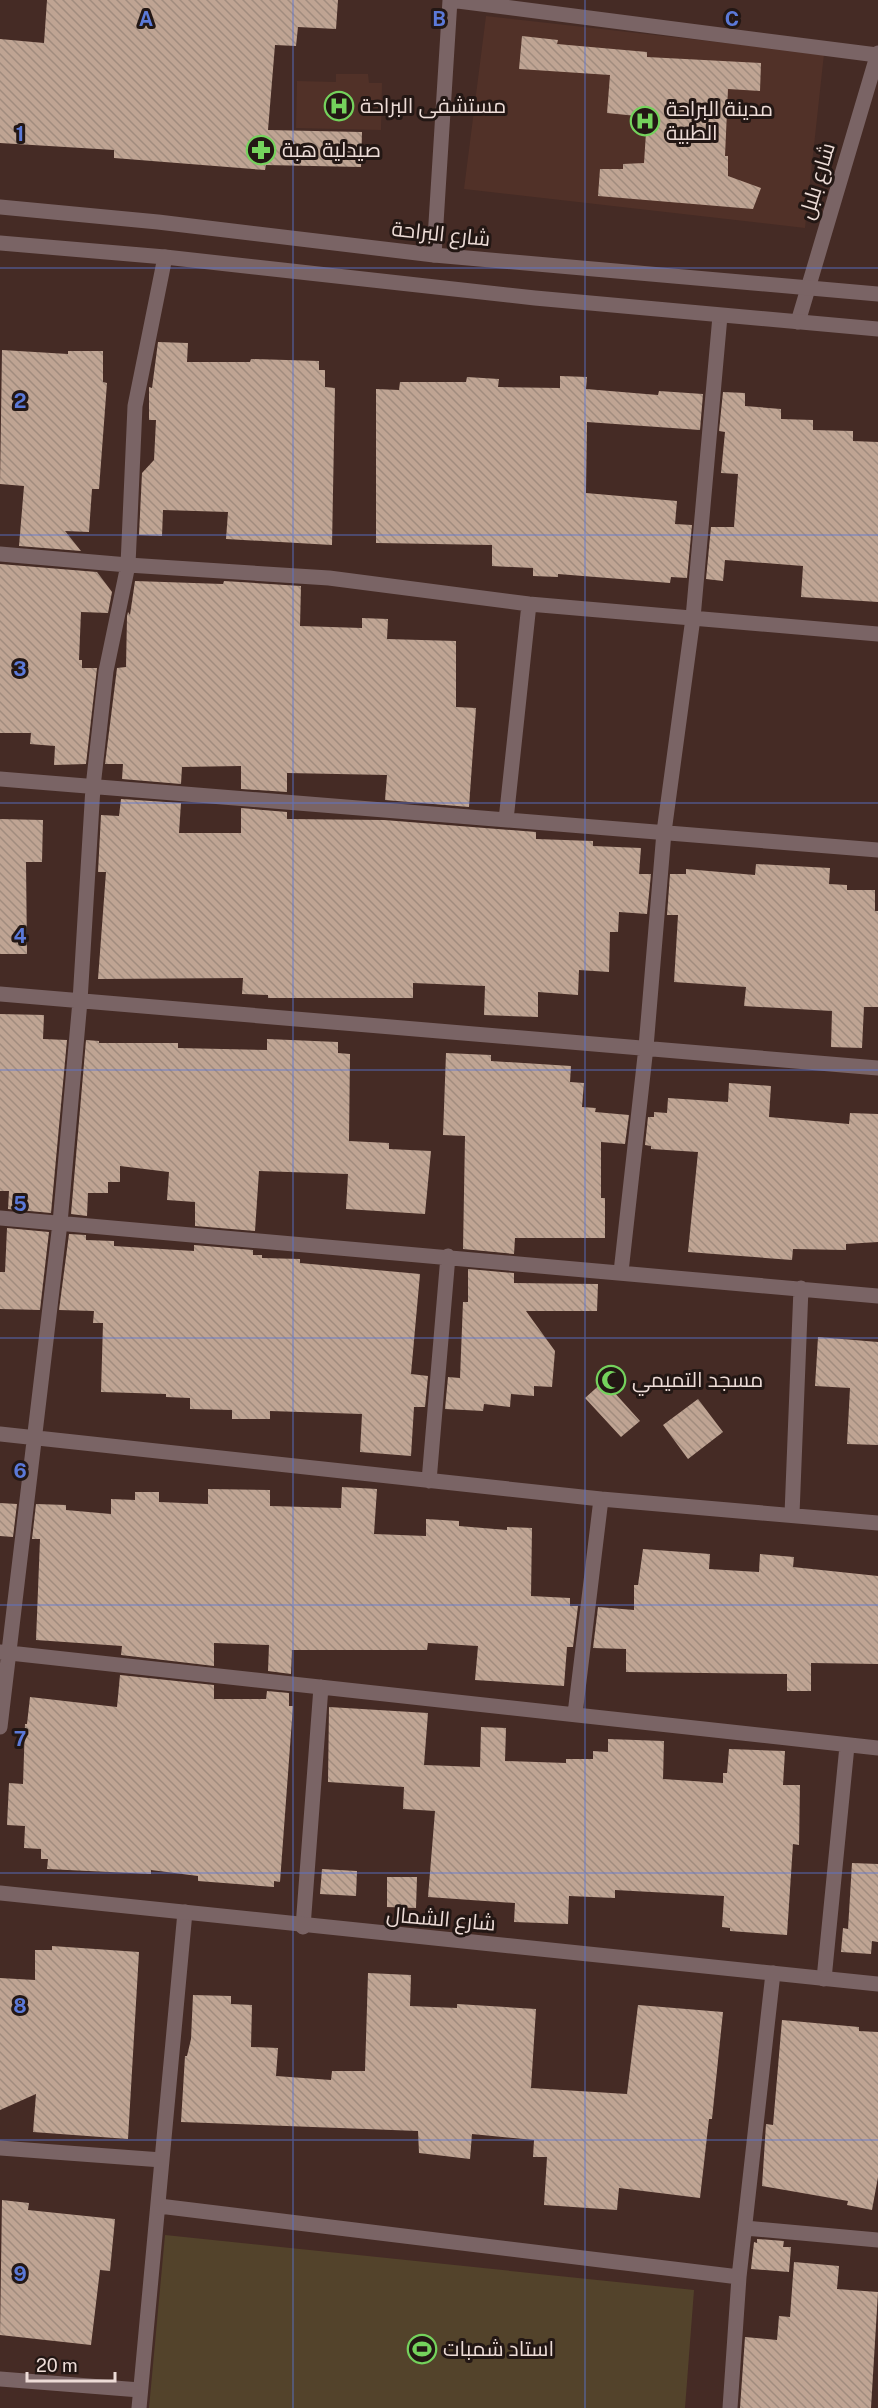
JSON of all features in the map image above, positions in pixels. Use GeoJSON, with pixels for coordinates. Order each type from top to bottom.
{"type":"FeatureCollection","features":[{"type":"Feature","properties":{"kind":"street"},"geometry":{"type":"LineString","coordinates":[[434,255],[450,0],[878,54]]}},
{"type":"Feature","properties":{"kind":"street","name":"شارع بلبل"},"geometry":{"type":"LineString","coordinates":[[798,322],[878,54]]}},
{"type":"Feature","properties":{"kind":"street","name":"شارع البراحة"},"geometry":{"type":"LineString","coordinates":[[0,207],[158,222],[434,255],[878,294]]}},
{"type":"Feature","properties":{"kind":"street"},"geometry":{"type":"LineString","coordinates":[[0,243],[165,257],[720,316],[878,329]]}},
{"type":"Feature","properties":{"kind":"street"},"geometry":{"type":"LineString","coordinates":[[0,1727],[4,1653],[60,1223],[80,1001],[93,787],[106,671],[128,565],[135,406],[165,257]]}},
{"type":"Feature","properties":{"kind":"street"},"geometry":{"type":"LineString","coordinates":[[621,1272],[646,1047],[664,832],[693,618],[720,316]]}},
{"type":"Feature","properties":{"kind":"street"},"geometry":{"type":"LineString","coordinates":[[0,554],[329,578],[529,604],[878,634]]}},
{"type":"Feature","properties":{"kind":"street"},"geometry":{"type":"LineString","coordinates":[[506,820],[529,604]]}},
{"type":"Feature","properties":{"kind":"street"},"geometry":{"type":"LineString","coordinates":[[0,779],[878,850]]}},
{"type":"Feature","properties":{"kind":"street"},"geometry":{"type":"LineString","coordinates":[[0,994],[878,1068]]}},
{"type":"Feature","properties":{"kind":"street"},"geometry":{"type":"LineString","coordinates":[[0,1218],[878,1296]]}},
{"type":"Feature","properties":{"kind":"street"},"geometry":{"type":"LineString","coordinates":[[429,1481],[448,1256]]}},
{"type":"Feature","properties":{"kind":"street"},"geometry":{"type":"LineString","coordinates":[[792,1514],[801,1288]]}},
{"type":"Feature","properties":{"kind":"street"},"geometry":{"type":"LineString","coordinates":[[0,1434],[601,1499],[878,1523]]}},
{"type":"Feature","properties":{"kind":"street"},"geometry":{"type":"LineString","coordinates":[[575,1714],[601,1499]]}},
{"type":"Feature","properties":{"kind":"street"},"geometry":{"type":"LineString","coordinates":[[4,1653],[878,1748]]}},
{"type":"Feature","properties":{"kind":"street"},"geometry":{"type":"LineString","coordinates":[[303,1927],[321,1687]]}},
{"type":"Feature","properties":{"kind":"street"},"geometry":{"type":"LineString","coordinates":[[824,1978],[848,1746]]}},
{"type":"Feature","properties":{"kind":"street","name":"شارع الشمال"},"geometry":{"type":"LineString","coordinates":[[0,1893],[303,1927],[878,1984]]}},
{"type":"Feature","properties":{"kind":"street"},"geometry":{"type":"LineString","coordinates":[[138,2408],[159,2206],[185,1912]]}},
{"type":"Feature","properties":{"kind":"street"},"geometry":{"type":"LineString","coordinates":[[730,2408],[739,2277],[773,1973]]}},
{"type":"Feature","properties":{"kind":"street"},"geometry":{"type":"LineString","coordinates":[[0,2148],[162,2160]]}},
{"type":"Feature","properties":{"kind":"street"},"geometry":{"type":"LineString","coordinates":[[159,2206],[739,2277]]}},
{"type":"Feature","properties":{"kind":"street"},"geometry":{"type":"LineString","coordinates":[[745,2228],[878,2240]]}},
{"type":"Feature","properties":{"kind":"street"},"geometry":{"type":"LineString","coordinates":[[0,2379],[140,2390]]}},
{"type":"Feature","properties":{"kind":"shaded area","name":"مدينة البراحة الطبية"},"geometry":{"type":"Polygon","coordinates":[[[486,16],[824,54],[805,228],[464,189],[486,16]]]}},
{"type":"Feature","properties":{"kind":"shaded area","name":"مستشفى البراحة"},"geometry":{"type":"Polygon","coordinates":[[[336,74],[368,74],[369,83],[382,83],[381,130],[296,128],[297,81],[336,82],[336,74]]]}},
{"type":"Feature","properties":{"kind":"shaded area","name":"استاد شمبات"},"geometry":{"type":"Polygon","coordinates":[[[165,2235],[694,2290],[685,2408],[149,2408],[165,2235]]]}},
{"type":"Feature","properties":{"kind":"building"},"geometry":{"type":"Polygon","coordinates":[[[47,0],[338,0],[336,29],[298,27],[296,46],[275,45],[268,130],[362,132],[361,167],[266,165],[265,170],[114,158],[114,150],[0,143],[0,39],[44,43],[47,0]]]}},
{"type":"Feature","properties":{"kind":"building"},"geometry":{"type":"Polygon","coordinates":[[[522,36],[558,40],[557,44],[647,52],[647,57],[761,63],[760,91],[728,89],[725,156],[728,156],[728,176],[761,188],[753,209],[598,196],[600,169],[623,169],[623,164],[644,163],[647,117],[607,113],[610,75],[519,69],[522,36]]]}},
{"type":"Feature","properties":{"kind":"building"},"geometry":{"type":"Polygon","coordinates":[[[158,342],[188,343],[187,362],[250,362],[251,359],[319,361],[319,370],[325,370],[325,387],[335,388],[332,545],[226,539],[228,512],[163,510],[162,536],[139,535],[142,473],[154,460],[156,420],[149,420],[149,387],[152,388],[158,342]]]}},
{"type":"Feature","properties":{"kind":"building"},"geometry":{"type":"Polygon","coordinates":[[[2,350],[68,354],[68,351],[103,351],[103,382],[107,383],[99,489],[92,489],[89,532],[65,531],[81,551],[19,546],[24,486],[0,484],[2,350]]]}},
{"type":"Feature","properties":{"kind":"building"},"geometry":{"type":"Polygon","coordinates":[[[560,376],[587,377],[586,389],[658,395],[659,391],[703,394],[700,430],[587,422],[586,493],[677,501],[675,524],[692,525],[687,578],[671,577],[670,583],[558,574],[558,577],[533,576],[533,568],[492,566],[492,545],[376,543],[376,389],[399,390],[400,382],[466,382],[467,377],[499,379],[498,387],[560,388],[560,376]]]}},
{"type":"Feature","properties":{"kind":"building"},"geometry":{"type":"Polygon","coordinates":[[[723,392],[745,393],[745,406],[781,409],[781,419],[813,420],[813,430],[853,431],[853,441],[878,442],[878,602],[801,597],[803,566],[725,560],[723,581],[706,579],[711,527],[734,527],[738,474],[721,473],[725,432],[719,431],[723,392]]]}},
{"type":"Feature","properties":{"kind":"building"},"geometry":{"type":"Polygon","coordinates":[[[0,564],[97,572],[112,592],[108,613],[81,612],[79,660],[82,660],[82,668],[97,668],[86,764],[54,765],[55,746],[30,744],[31,733],[0,733],[0,564]]]}},
{"type":"Feature","properties":{"kind":"building"},"geometry":{"type":"Polygon","coordinates":[[[135,581],[223,584],[224,581],[301,586],[300,626],[362,628],[362,618],[388,619],[387,639],[456,641],[456,707],[476,708],[469,807],[385,800],[387,775],[287,773],[287,792],[241,789],[241,766],[182,767],[181,784],[122,779],[123,764],[105,764],[117,668],[126,667],[127,616],[128,612],[130,615],[135,581]]]}},
{"type":"Feature","properties":{"kind":"building"},"geometry":{"type":"Polygon","coordinates":[[[121,799],[181,803],[179,833],[241,833],[241,808],[287,812],[287,819],[384,820],[536,832],[536,839],[593,841],[593,846],[641,848],[639,874],[651,874],[647,914],[619,912],[618,932],[610,932],[609,972],[579,970],[578,995],[538,992],[538,1017],[484,1015],[485,986],[413,983],[413,998],[268,998],[268,995],[242,994],[243,978],[98,979],[106,872],[98,872],[101,815],[119,816],[121,799]]]}},
{"type":"Feature","properties":{"kind":"building"},"geometry":{"type":"Polygon","coordinates":[[[0,819],[43,820],[42,862],[26,862],[27,954],[0,954],[0,819]]]}},
{"type":"Feature","properties":{"kind":"building"},"geometry":{"type":"Polygon","coordinates":[[[756,864],[830,868],[829,884],[847,885],[847,890],[875,890],[875,911],[878,911],[878,1007],[864,1007],[862,1048],[831,1047],[832,1011],[744,1006],[746,987],[674,982],[678,915],[667,915],[670,874],[686,874],[686,869],[755,875],[756,864]]]}},
{"type":"Feature","properties":{"kind":"building"},"geometry":{"type":"Polygon","coordinates":[[[0,1014],[44,1015],[43,1039],[67,1040],[51,1213],[8,1209],[9,1191],[0,1191],[0,1014]]]}},
{"type":"Feature","properties":{"kind":"building"},"geometry":{"type":"Polygon","coordinates":[[[267,1039],[338,1042],[338,1053],[350,1054],[349,1141],[389,1143],[389,1149],[431,1151],[425,1214],[346,1209],[348,1174],[259,1171],[255,1231],[195,1226],[195,1202],[167,1200],[169,1172],[120,1166],[120,1182],[108,1182],[108,1193],[88,1193],[87,1216],[71,1214],[86,1040],[99,1041],[99,1043],[178,1043],[178,1048],[267,1050],[267,1039]]]}},
{"type":"Feature","properties":{"kind":"building"},"geometry":{"type":"Polygon","coordinates":[[[446,1053],[491,1055],[491,1061],[571,1066],[570,1082],[584,1083],[582,1107],[596,1108],[595,1112],[629,1115],[625,1144],[601,1142],[601,1198],[605,1198],[605,1238],[515,1238],[514,1254],[463,1249],[465,1136],[443,1135],[446,1053]]]}},
{"type":"Feature","properties":{"kind":"building"},"geometry":{"type":"Polygon","coordinates":[[[729,1083],[771,1086],[769,1117],[849,1124],[850,1113],[878,1114],[878,1242],[846,1244],[846,1250],[793,1249],[792,1260],[688,1252],[698,1152],[651,1149],[651,1146],[645,1145],[648,1117],[654,1117],[654,1112],[667,1113],[668,1098],[728,1102],[729,1083]]]}},
{"type":"Feature","properties":{"kind":"building"},"geometry":{"type":"Polygon","coordinates":[[[7,1228],[49,1232],[40,1310],[0,1309],[0,1272],[5,1272],[7,1228]]]}},
{"type":"Feature","properties":{"kind":"building"},"geometry":{"type":"Polygon","coordinates":[[[69,1234],[86,1235],[86,1240],[114,1241],[114,1246],[194,1251],[194,1245],[253,1250],[253,1255],[262,1255],[262,1258],[300,1259],[300,1263],[420,1274],[411,1374],[428,1376],[425,1407],[414,1407],[411,1456],[360,1452],[362,1414],[270,1411],[270,1419],[232,1419],[232,1410],[190,1409],[190,1398],[166,1397],[166,1394],[101,1392],[103,1323],[93,1323],[94,1311],[59,1310],[69,1234]]]}},
{"type":"Feature","properties":{"kind":"building"},"geometry":{"type":"Polygon","coordinates":[[[468,1269],[514,1273],[514,1283],[598,1284],[597,1311],[526,1311],[555,1351],[552,1387],[534,1386],[534,1396],[511,1394],[510,1407],[484,1404],[483,1411],[445,1409],[448,1377],[460,1378],[463,1302],[468,1302],[468,1269]]]}},
{"type":"Feature","properties":{"kind":"building"},"geometry":{"type":"Polygon","coordinates":[[[818,1337],[878,1342],[878,1445],[847,1444],[850,1388],[815,1386],[818,1337]]]}},
{"type":"Feature","properties":{"kind":"building"},"geometry":{"type":"Polygon","coordinates":[[[604,1381],[640,1421],[621,1437],[585,1398],[604,1381]]]}},
{"type":"Feature","properties":{"kind":"building"},"geometry":{"type":"Polygon","coordinates":[[[698,1399],[723,1432],[688,1459],[663,1425],[698,1399]]]}},
{"type":"Feature","properties":{"kind":"building"},"geometry":{"type":"Polygon","coordinates":[[[342,1487],[377,1489],[374,1534],[426,1536],[426,1519],[459,1521],[459,1526],[507,1530],[507,1527],[532,1528],[531,1596],[570,1598],[570,1606],[578,1606],[573,1647],[567,1647],[564,1686],[475,1680],[478,1646],[428,1643],[427,1650],[292,1650],[291,1674],[268,1671],[269,1645],[214,1643],[214,1666],[121,1655],[122,1646],[36,1640],[40,1539],[32,1539],[36,1504],[66,1505],[66,1510],[111,1514],[111,1499],[135,1500],[135,1492],[159,1492],[159,1502],[208,1504],[208,1489],[270,1490],[270,1506],[341,1508],[342,1487]]]}},
{"type":"Feature","properties":{"kind":"building"},"geometry":{"type":"Polygon","coordinates":[[[0,1503],[17,1504],[13,1537],[0,1536],[0,1503]]]}},
{"type":"Feature","properties":{"kind":"building"},"geometry":{"type":"Polygon","coordinates":[[[643,1549],[710,1554],[709,1569],[759,1572],[760,1554],[794,1557],[793,1567],[878,1576],[878,1664],[811,1663],[811,1691],[787,1691],[787,1674],[626,1672],[626,1649],[593,1648],[598,1607],[634,1610],[634,1585],[638,1585],[643,1549]]]}},
{"type":"Feature","properties":{"kind":"building"},"geometry":{"type":"Polygon","coordinates":[[[120,1675],[214,1685],[214,1699],[266,1699],[267,1691],[289,1693],[289,1706],[293,1706],[280,1882],[274,1881],[274,1887],[198,1881],[198,1876],[151,1870],[151,1874],[47,1869],[48,1859],[41,1859],[41,1849],[24,1848],[25,1826],[7,1825],[9,1783],[23,1784],[25,1724],[27,1724],[30,1697],[117,1707],[120,1675]]]}},
{"type":"Feature","properties":{"kind":"building"},"geometry":{"type":"Polygon","coordinates":[[[329,1707],[428,1713],[424,1765],[480,1767],[481,1727],[506,1728],[505,1761],[566,1763],[566,1759],[593,1759],[593,1751],[608,1752],[608,1739],[664,1741],[663,1779],[723,1783],[723,1773],[727,1773],[729,1749],[785,1751],[783,1785],[800,1785],[799,1845],[793,1844],[787,1935],[730,1931],[730,1928],[722,1927],[724,1896],[615,1890],[615,1898],[569,1896],[568,1924],[514,1922],[515,1903],[428,1897],[435,1811],[403,1809],[404,1787],[328,1782],[329,1707]]]}},
{"type":"Feature","properties":{"kind":"building"},"geometry":{"type":"Polygon","coordinates":[[[852,1863],[878,1864],[878,1942],[872,1941],[871,1954],[841,1952],[843,1928],[848,1929],[852,1863]]]}},
{"type":"Feature","properties":{"kind":"building"},"geometry":{"type":"Polygon","coordinates":[[[322,1869],[357,1871],[356,1896],[320,1894],[322,1869]]]}},
{"type":"Feature","properties":{"kind":"building"},"geometry":{"type":"Polygon","coordinates":[[[387,1877],[417,1877],[416,1908],[387,1907],[387,1877]]]}},
{"type":"Feature","properties":{"kind":"building"},"geometry":{"type":"Polygon","coordinates":[[[52,1946],[139,1952],[128,2139],[33,2132],[36,2094],[0,2110],[0,1978],[35,1980],[35,1950],[52,1950],[52,1946]]]}},
{"type":"Feature","properties":{"kind":"building"},"geometry":{"type":"Polygon","coordinates":[[[368,1973],[411,1975],[410,2006],[457,2008],[457,2004],[536,2009],[531,2088],[627,2094],[638,2005],[723,2012],[712,2119],[709,2119],[700,2198],[619,2188],[617,2210],[544,2205],[547,2157],[533,2157],[534,2140],[472,2134],[470,2159],[419,2153],[418,2131],[181,2122],[185,2056],[187,2056],[191,2039],[193,1995],[231,1996],[231,2004],[252,2005],[251,2047],[278,2048],[276,2076],[331,2080],[332,2071],[365,2071],[368,1973]]]}},
{"type":"Feature","properties":{"kind":"building"},"geometry":{"type":"Polygon","coordinates":[[[782,2020],[859,2027],[859,2031],[878,2032],[878,2177],[872,2210],[847,2205],[848,2201],[762,2186],[766,2124],[773,2125],[782,2020]]]}},
{"type":"Feature","properties":{"kind":"building"},"geometry":{"type":"Polygon","coordinates":[[[2,2200],[29,2203],[28,2210],[115,2219],[110,2271],[100,2270],[91,2345],[0,2335],[2,2200]]]}},
{"type":"Feature","properties":{"kind":"building"},"geometry":{"type":"Polygon","coordinates":[[[757,2239],[784,2241],[783,2247],[791,2247],[789,2272],[751,2269],[754,2242],[757,2243],[757,2239]]]}},
{"type":"Feature","properties":{"kind":"building"},"geometry":{"type":"Polygon","coordinates":[[[794,2262],[839,2266],[837,2289],[878,2292],[871,2408],[740,2408],[745,2337],[777,2340],[779,2316],[790,2317],[794,2262]]]}},
{"type":"Feature","properties":{"kind":"place","name":"مستشفى البراحة"},"geometry":{"type":"Point","coordinates":[339,106]}},
{"type":"Feature","properties":{"kind":"place","name":"مدينة البراحة الطبية"},"geometry":{"type":"Point","coordinates":[645,121]}},
{"type":"Feature","properties":{"kind":"place","name":"صيدلية هبة"},"geometry":{"type":"Point","coordinates":[261,150]}},
{"type":"Feature","properties":{"kind":"place","name":"مسجد التميمي"},"geometry":{"type":"Point","coordinates":[611,1380]}},
{"type":"Feature","properties":{"kind":"place","name":"استاد شمبات"},"geometry":{"type":"Point","coordinates":[422,2349]}}]}
